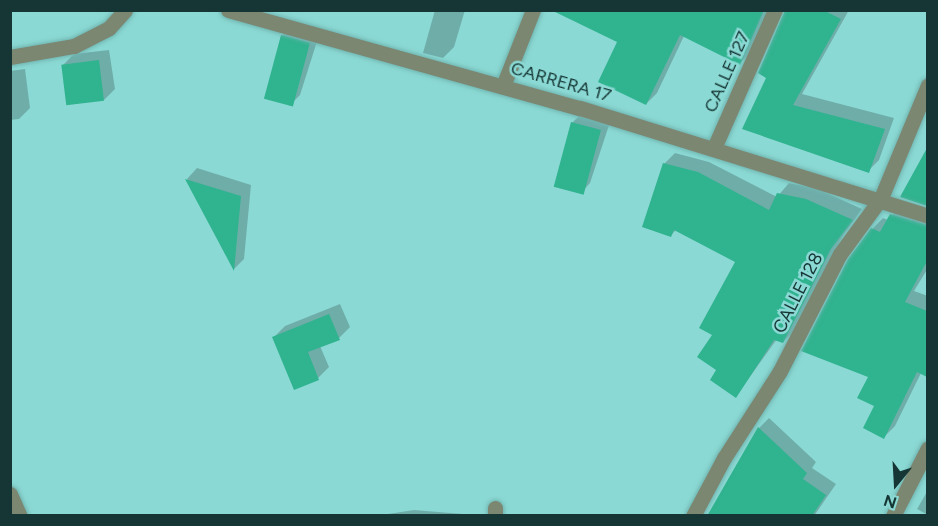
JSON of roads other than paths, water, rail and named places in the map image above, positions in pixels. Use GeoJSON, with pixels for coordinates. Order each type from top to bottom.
{"type":"FeatureCollection","features":[{"type":"Feature","properties":{"kind":"street"},"geometry":{"type":"LineString","coordinates":[[10,57],[74,46],[110,28],[125,10]]}},
{"type":"Feature","properties":{"kind":"street","name":"CARRERA 17"},"geometry":{"type":"LineString","coordinates":[[228,10],[503,86],[714,148],[881,198],[927,216]]}},
{"type":"Feature","properties":{"kind":"street"},"geometry":{"type":"LineString","coordinates":[[503,86],[533,10]]}},
{"type":"Feature","properties":{"kind":"street","name":"CALLE 127"},"geometry":{"type":"LineString","coordinates":[[714,148],[775,10]]}},
{"type":"Feature","properties":{"kind":"street","name":"CALLE 128"},"geometry":{"type":"LineString","coordinates":[[693,516],[724,458],[780,371],[840,254],[881,198],[927,85]]}},
{"type":"Feature","properties":{"kind":"street"},"geometry":{"type":"LineString","coordinates":[[893,516],[927,448]]}},
{"type":"Feature","properties":{"kind":"street"},"geometry":{"type":"LineString","coordinates":[[10,494],[20,516]]}}]}
